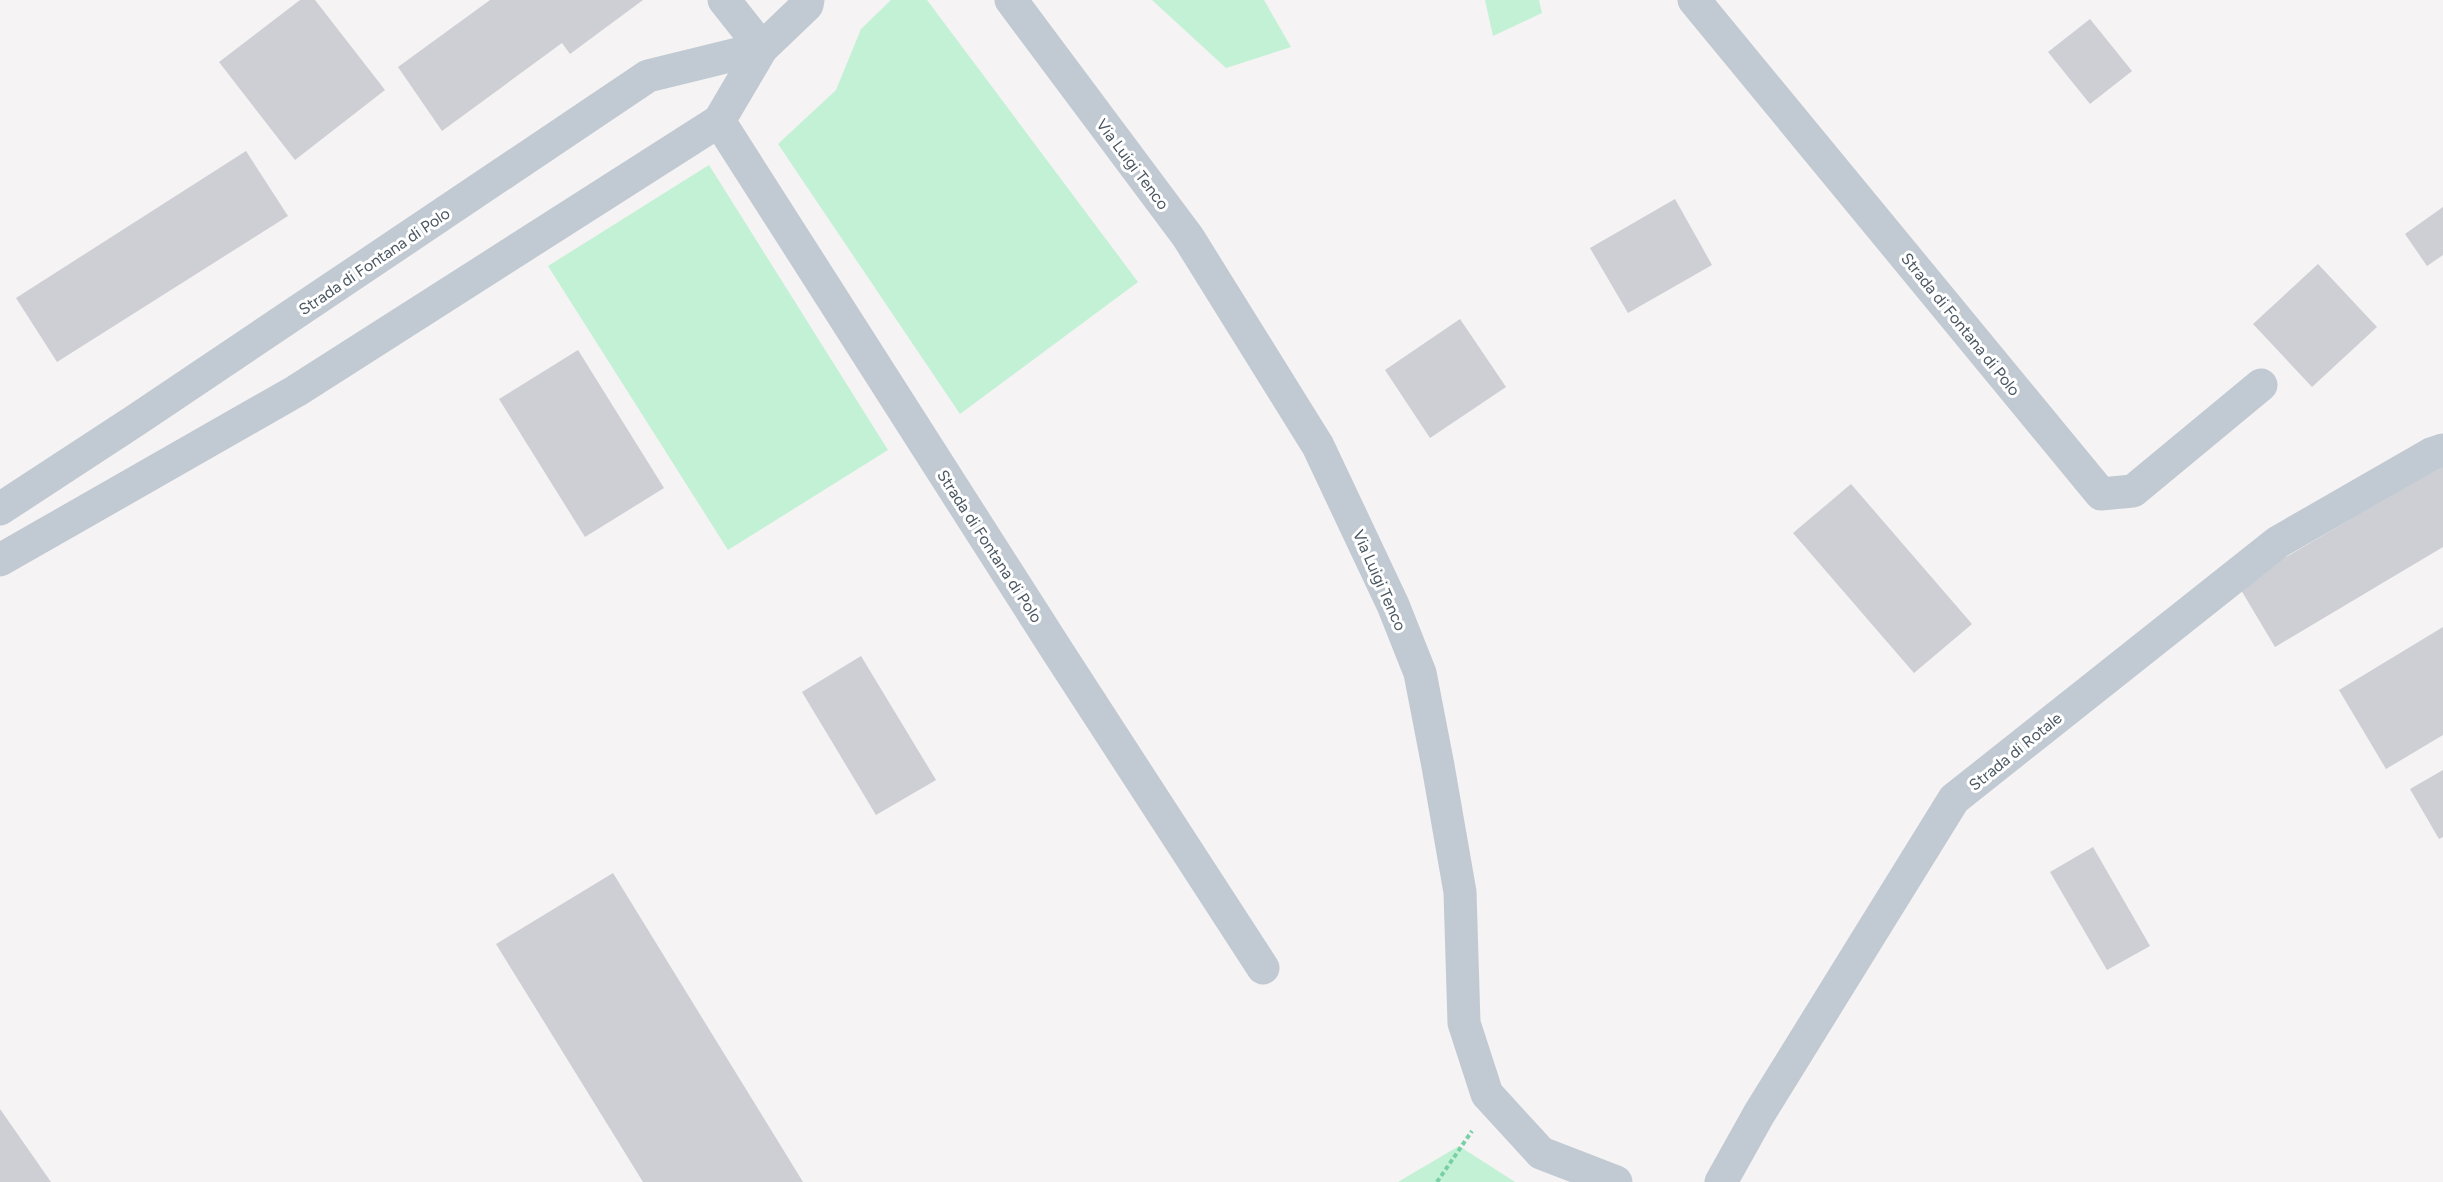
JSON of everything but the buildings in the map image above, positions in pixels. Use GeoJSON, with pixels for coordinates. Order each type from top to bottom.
{"type":"FeatureCollection","features":[{"type":"Feature","properties":{"kind":"street"},"geometry":{"type":"LineString","coordinates":[[724,0],[762,48]]}},
{"type":"Feature","properties":{"kind":"street","name":"Strada di Fontana di Polo"},"geometry":{"type":"LineString","coordinates":[[0,560],[296,391],[719,121],[762,48],[807,5],[808,0]]}},
{"type":"Feature","properties":{"kind":"street","name":"Via Luigi Tenco"},"geometry":{"type":"LineString","coordinates":[[1011,0],[1188,237],[1318,446],[1393,605],[1420,673],[1438,766],[1460,892],[1464,1023],[1487,1094],[1541,1153],[1616,1182]]}},
{"type":"Feature","properties":{"kind":"street","name":"Strada di Fontana di Polo"},"geometry":{"type":"LineString","coordinates":[[1695,0],[2101,494],[2133,491],[2261,385]]}},
{"type":"Feature","properties":{"kind":"street","name":"Strada di Fontana di Polo"},"geometry":{"type":"LineString","coordinates":[[0,509],[648,76],[762,48]]}},
{"type":"Feature","properties":{"kind":"street","name":"Strada di Fontana di Polo"},"geometry":{"type":"LineString","coordinates":[[719,121],[1263,968]]}},
{"type":"Feature","properties":{"kind":"street","name":"Strada di Rotale"},"geometry":{"type":"LineString","coordinates":[[1720,1182],[1759,1114],[1954,799],[2278,542],[2431,454],[2443,450]]}},
{"type":"Feature","properties":{"kind":"path"},"geometry":{"type":"LineString","coordinates":[[1437,1182],[1471,1135],[1487,1094]]}},
{"type":"Feature","properties":{"kind":"green space"},"geometry":{"type":"Polygon","coordinates":[[[891,0],[927,0],[1138,282],[960,414],[778,144],[836,90],[861,29],[891,0]]]}},
{"type":"Feature","properties":{"kind":"green space"},"geometry":{"type":"Polygon","coordinates":[[[1152,0],[1264,0],[1291,47],[1226,68],[1152,0]]]}},
{"type":"Feature","properties":{"kind":"green space"},"geometry":{"type":"Polygon","coordinates":[[[1485,0],[1539,0],[1542,13],[1493,36],[1485,0]]]}},
{"type":"Feature","properties":{"kind":"green space"},"geometry":{"type":"Polygon","coordinates":[[[709,165],[888,450],[728,550],[548,266],[709,165]]]}},
{"type":"Feature","properties":{"kind":"green space"},"geometry":{"type":"Polygon","coordinates":[[[1459,1146],[1515,1182],[1398,1182],[1459,1146]]]}}]}
